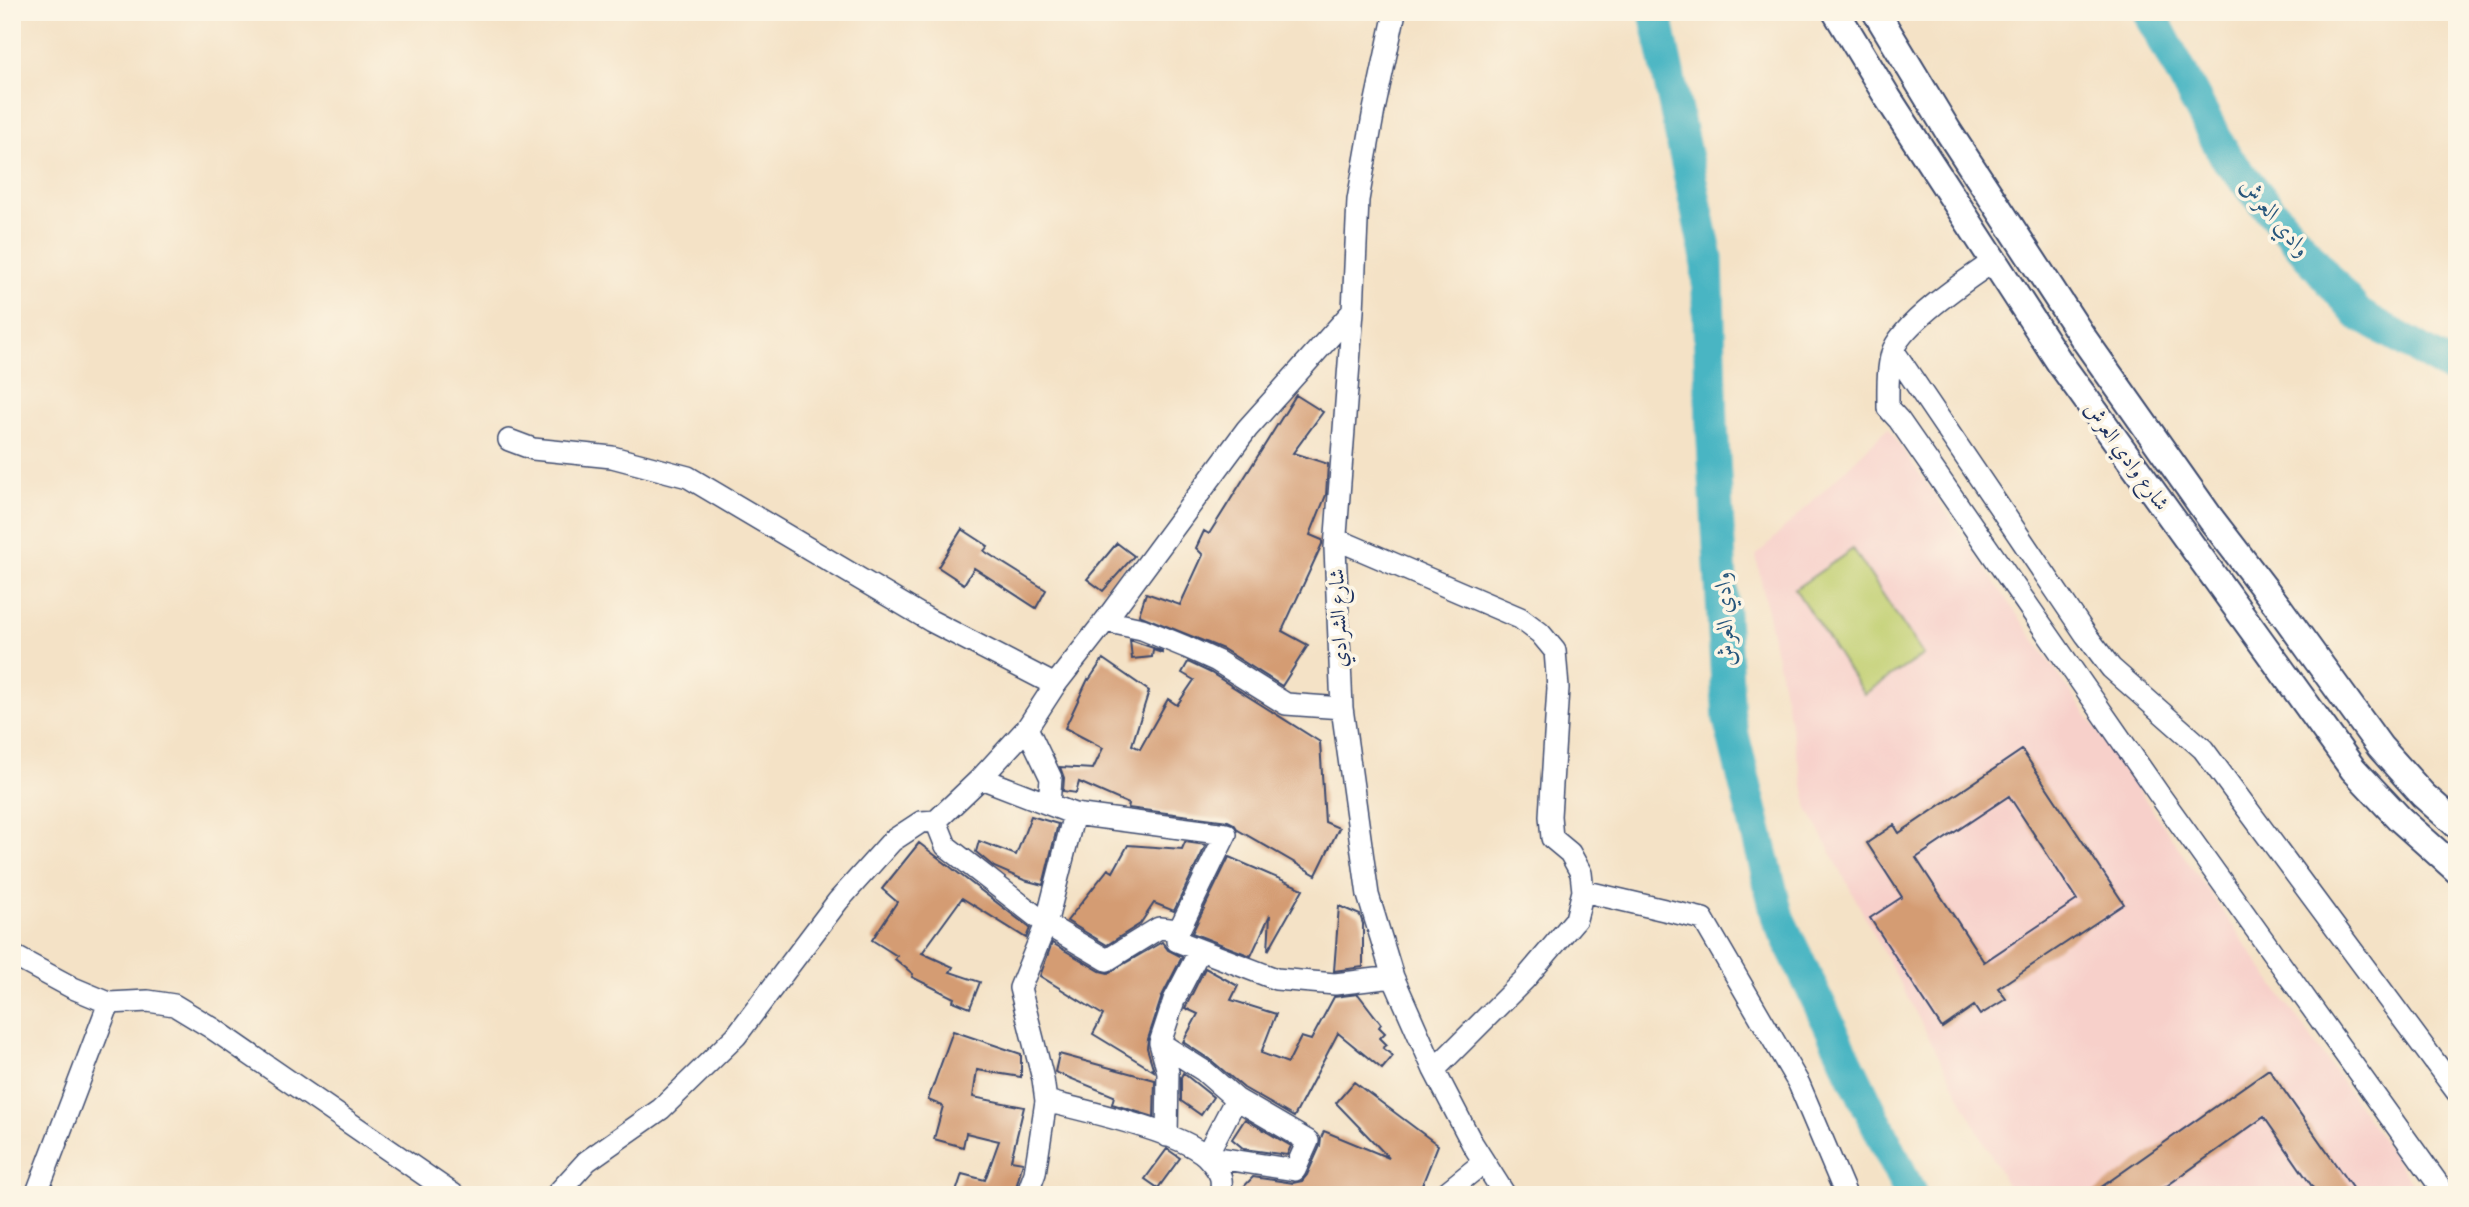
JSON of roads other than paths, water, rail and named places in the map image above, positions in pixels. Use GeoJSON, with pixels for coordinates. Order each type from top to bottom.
{"type":"FeatureCollection","features":[{"type":"Feature","properties":{"kind":"main road","name":"شارع وادي العرش"},"geometry":{"type":"LineString","coordinates":[[1836,12],[1888,98],[2060,363],[2353,769],[2400,819],[2457,870]]}},
{"type":"Feature","properties":{"kind":"main road","name":"شارع وادي العرش"},"geometry":{"type":"LineString","coordinates":[[1876,12],[1948,131],[2077,328],[2211,519],[2380,747],[2423,796],[2457,825]]}},
{"type":"Feature","properties":{"kind":"street","name":"شارع الشرادي"},"geometry":{"type":"LineString","coordinates":[[1395,12],[1358,200],[1353,311],[1336,539],[1342,708],[1368,895],[1393,977],[1434,1070],[1504,1195]]}},
{"type":"Feature","properties":{"kind":"street"},"geometry":{"type":"LineString","coordinates":[[1994,261],[1959,284],[1915,322],[1893,350],[1888,379],[1888,408],[1899,419],[2158,793],[2445,1195]]}},
{"type":"Feature","properties":{"kind":"street"},"geometry":{"type":"LineString","coordinates":[[556,1195],[587,1161],[661,1109],[736,1036],[838,901],[892,841],[921,822],[936,821],[1027,728],[1055,685],[1247,429],[1353,311]]}},
{"type":"Feature","properties":{"kind":"street"},"geometry":{"type":"LineString","coordinates":[[1893,350],[2111,668],[2203,749],[2457,1092]]}},
{"type":"Feature","properties":{"kind":"street"},"geometry":{"type":"LineString","coordinates":[[509,440],[533,449],[612,457],[688,477],[930,621],[1055,685]]}},
{"type":"Feature","properties":{"kind":"street"},"geometry":{"type":"LineString","coordinates":[[1336,539],[1520,618],[1540,633],[1555,651],[1558,688],[1550,816],[1552,838],[1570,853],[1581,873],[1583,891],[1576,919],[1525,979],[1434,1070]]}},
{"type":"Feature","properties":{"kind":"street"},"geometry":{"type":"LineString","coordinates":[[1105,621],[1142,629],[1217,661],[1286,704],[1342,708]]}},
{"type":"Feature","properties":{"kind":"street"},"geometry":{"type":"LineString","coordinates":[[1027,728],[1051,778],[1049,804]]}},
{"type":"Feature","properties":{"kind":"street"},"geometry":{"type":"LineString","coordinates":[[981,778],[1074,814],[1226,834],[1179,930],[1177,941],[1276,979],[1335,984],[1393,977]]}},
{"type":"Feature","properties":{"kind":"street"},"geometry":{"type":"LineString","coordinates":[[1027,1195],[1034,1173],[1046,1101],[1020,988],[1046,924],[1074,814]]}},
{"type":"Feature","properties":{"kind":"street"},"geometry":{"type":"LineString","coordinates":[[936,821],[946,846],[1046,924],[1107,960],[1159,928],[1179,930]]}},
{"type":"Feature","properties":{"kind":"street"},"geometry":{"type":"LineString","coordinates":[[1583,891],[1703,919],[1799,1084],[1846,1195]]}},
{"type":"Feature","properties":{"kind":"street"},"geometry":{"type":"LineString","coordinates":[[1167,1136],[1168,1072],[1160,1043],[1174,1000],[1200,950]]}},
{"type":"Feature","properties":{"kind":"street"},"geometry":{"type":"LineString","coordinates":[[12,954],[73,988],[109,1003],[148,1001],[174,1005],[212,1027],[454,1195]]}},
{"type":"Feature","properties":{"kind":"street"},"geometry":{"type":"LineString","coordinates":[[36,1195],[109,1003]]}},
{"type":"Feature","properties":{"kind":"street"},"geometry":{"type":"LineString","coordinates":[[1160,1043],[1204,1071],[1236,1099],[1308,1141],[1295,1170],[1206,1156]]}},
{"type":"Feature","properties":{"kind":"street"},"geometry":{"type":"LineString","coordinates":[[1206,1156],[1236,1099]]}},
{"type":"Feature","properties":{"kind":"street"},"geometry":{"type":"LineString","coordinates":[[1046,1101],[1186,1143],[1206,1156],[1221,1177],[1223,1195]]}},
{"type":"Feature","properties":{"kind":"street"},"geometry":{"type":"LineString","coordinates":[[1443,1195],[1484,1162]]}},
{"type":"Feature","properties":{"kind":"waterway","name":"وادي العرش"},"geometry":{"type":"LineString","coordinates":[[1655,12],[1707,258],[1712,425],[1729,719],[1778,918],[1911,1195]]}},
{"type":"Feature","properties":{"kind":"waterway","name":"وادي العرش"},"geometry":{"type":"LineString","coordinates":[[2149,12],[2225,156],[2358,314],[2457,371]]}}]}
